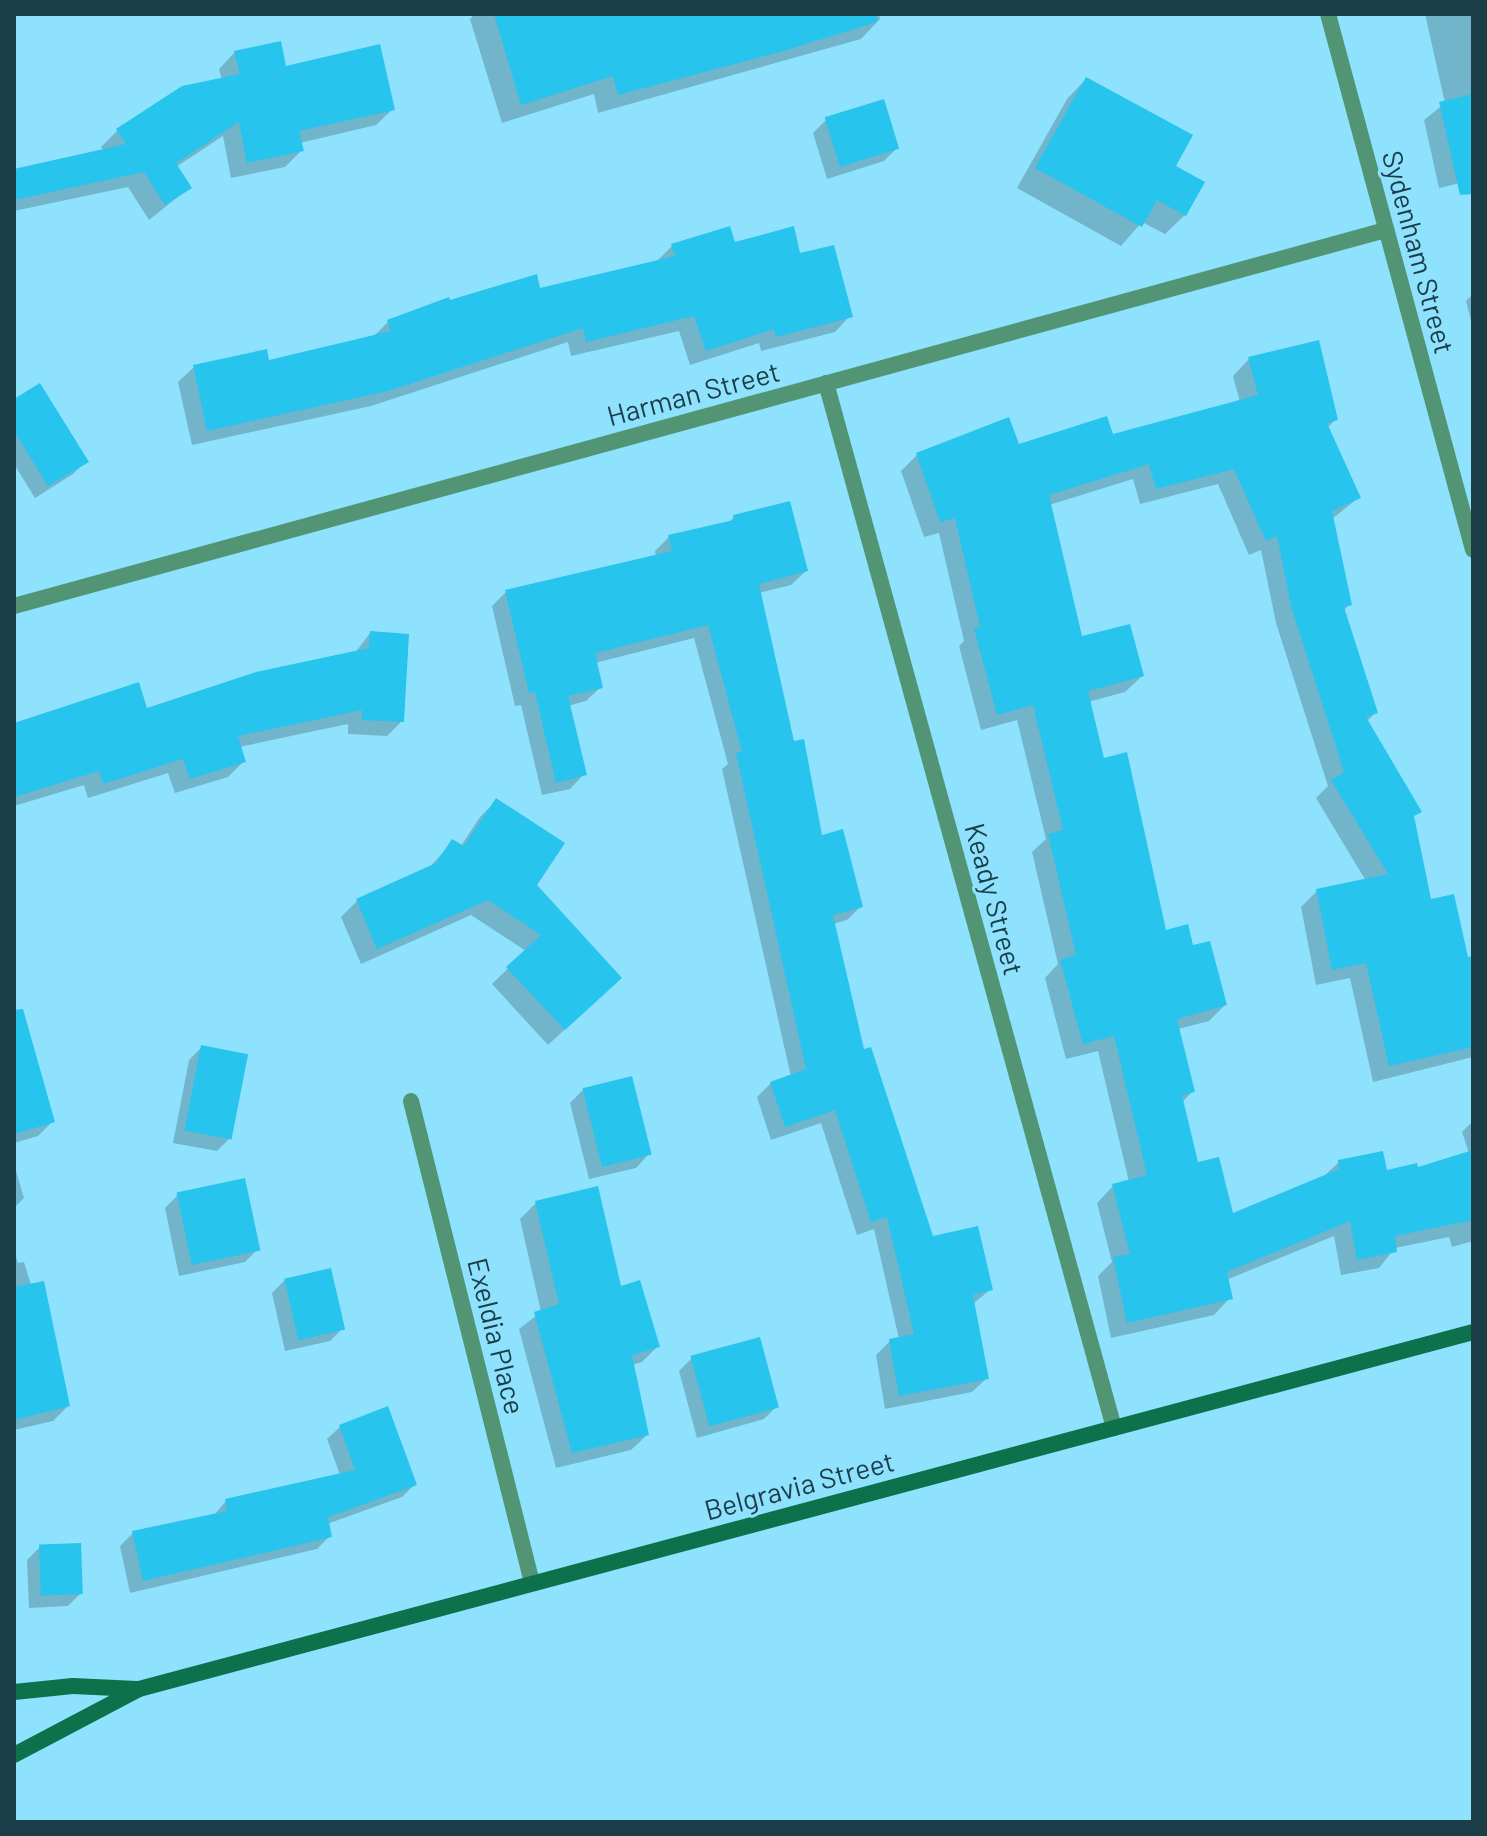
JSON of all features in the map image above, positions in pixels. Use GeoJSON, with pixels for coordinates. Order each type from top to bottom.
{"type":"FeatureCollection","features":[{"type":"Feature","properties":{"kind":"street","name":"Sydenham Street"},"geometry":{"type":"LineString","coordinates":[[1328,14],[1473,550]]}},
{"type":"Feature","properties":{"kind":"street","name":"Harman Street"},"geometry":{"type":"LineString","coordinates":[[14,606],[1386,230]]}},
{"type":"Feature","properties":{"kind":"street","name":"Keady Street"},"geometry":{"type":"LineString","coordinates":[[826,383],[1114,1428]]}},
{"type":"Feature","properties":{"kind":"street","name":"Exeldia Place"},"geometry":{"type":"LineString","coordinates":[[411,1101],[532,1583]]}},
{"type":"Feature","properties":{"kind":"street","name":"Belgravia Street"},"geometry":{"type":"LineString","coordinates":[[14,1755],[139,1689],[1473,1332]]}},
{"type":"Feature","properties":{"kind":"street","name":"Belgravia Street"},"geometry":{"type":"LineString","coordinates":[[14,1692],[73,1686],[139,1689]]}},
{"type":"Feature","properties":{"kind":"building"},"geometry":{"type":"Polygon","coordinates":[[[494,14],[876,14],[877,22],[780,52],[618,95],[613,76],[521,105],[494,14]]]}},
{"type":"Feature","properties":{"kind":"building"},"geometry":{"type":"Polygon","coordinates":[[[281,41],[286,66],[380,44],[395,110],[299,131],[304,151],[247,163],[239,122],[176,163],[192,188],[165,205],[144,172],[14,200],[14,169],[126,144],[116,129],[182,86],[240,74],[234,51],[281,41]]]}},
{"type":"Feature","properties":{"kind":"building"},"geometry":{"type":"Polygon","coordinates":[[[1086,77],[1193,135],[1176,166],[1205,182],[1186,216],[1157,200],[1142,227],[1035,168],[1086,77]]]}},
{"type":"Feature","properties":{"kind":"building"},"geometry":{"type":"Polygon","coordinates":[[[1473,94],[1473,194],[1460,195],[1439,102],[1473,94]]]}},
{"type":"Feature","properties":{"kind":"building"},"geometry":{"type":"Polygon","coordinates":[[[884,99],[899,149],[840,167],[825,117],[884,99]]]}},
{"type":"Feature","properties":{"kind":"building"},"geometry":{"type":"Polygon","coordinates":[[[730,226],[735,242],[794,226],[800,253],[834,245],[853,317],[776,337],[774,329],[706,351],[694,316],[586,342],[583,328],[388,391],[207,431],[193,365],[267,349],[269,360],[391,331],[387,320],[449,297],[450,300],[537,274],[540,288],[675,256],[671,244],[730,226]]]}},
{"type":"Feature","properties":{"kind":"building"},"geometry":{"type":"Polygon","coordinates":[[[1319,340],[1338,420],[1327,423],[1361,498],[1332,511],[1352,605],[1344,607],[1378,713],[1366,717],[1422,812],[1414,816],[1431,899],[1454,894],[1468,957],[1473,956],[1473,1047],[1389,1066],[1366,963],[1332,970],[1316,889],[1388,874],[1331,780],[1344,772],[1291,606],[1277,536],[1266,541],[1234,469],[1156,489],[1149,464],[1049,495],[1082,636],[1130,624],[1144,676],[1088,691],[1104,758],[1127,752],[1166,930],[1188,924],[1193,945],[1210,941],[1227,1005],[1177,1019],[1195,1092],[1182,1095],[1198,1162],[1219,1157],[1233,1213],[1339,1169],[1338,1160],[1383,1151],[1387,1170],[1417,1163],[1418,1167],[1473,1150],[1473,1220],[1395,1236],[1397,1252],[1357,1260],[1350,1221],[1227,1272],[1233,1299],[1127,1323],[1113,1257],[1130,1254],[1112,1184],[1147,1175],[1114,1036],[1083,1044],[1060,960],[1076,955],[1048,834],[1063,830],[1033,705],[997,715],[974,628],[980,627],[955,518],[940,522],[916,453],[1009,417],[1019,444],[1107,416],[1113,434],[1258,395],[1248,357],[1319,340]]]}},
{"type":"Feature","properties":{"kind":"building"},"geometry":{"type":"Polygon","coordinates":[[[40,383],[89,462],[48,486],[14,431],[14,399],[40,383]]]}},
{"type":"Feature","properties":{"kind":"building"},"geometry":{"type":"Polygon","coordinates":[[[790,501],[808,571],[759,584],[794,741],[804,739],[822,835],[843,829],[863,907],[833,915],[864,1049],[871,1047],[933,1236],[978,1226],[993,1290],[973,1295],[989,1379],[899,1396],[889,1339],[914,1334],[887,1217],[871,1222],[835,1110],[785,1127],[770,1082],[806,1069],[736,753],[742,752],[708,625],[595,653],[603,688],[568,696],[587,775],[556,783],[535,692],[529,693],[505,590],[672,551],[668,535],[734,520],[733,515],[790,501]]]}},
{"type":"Feature","properties":{"kind":"building"},"geometry":{"type":"Polygon","coordinates":[[[370,631],[409,634],[404,722],[362,720],[362,710],[238,736],[246,762],[190,779],[183,759],[103,784],[99,771],[14,797],[14,723],[139,682],[147,708],[256,672],[369,648],[370,631]]]}},
{"type":"Feature","properties":{"kind":"building"},"geometry":{"type":"Polygon","coordinates":[[[496,798],[565,843],[537,885],[622,978],[565,1030],[506,967],[541,935],[488,900],[377,949],[356,899],[436,863],[452,839],[464,846],[496,798]]]}},
{"type":"Feature","properties":{"kind":"building"},"geometry":{"type":"Polygon","coordinates":[[[23,1009],[55,1122],[14,1134],[14,1010],[23,1009]]]}},
{"type":"Feature","properties":{"kind":"building"},"geometry":{"type":"Polygon","coordinates":[[[201,1045],[248,1054],[232,1140],[184,1130],[201,1045]]]}},
{"type":"Feature","properties":{"kind":"building"},"geometry":{"type":"Polygon","coordinates":[[[632,1076],[652,1155],[602,1167],[583,1088],[632,1076]]]}},
{"type":"Feature","properties":{"kind":"building"},"geometry":{"type":"Polygon","coordinates":[[[245,1178],[260,1250],[192,1265],[177,1193],[245,1178]]]}},
{"type":"Feature","properties":{"kind":"building"},"geometry":{"type":"Polygon","coordinates":[[[598,1186],[621,1286],[640,1280],[660,1347],[632,1355],[649,1435],[572,1453],[534,1312],[559,1304],[535,1201],[598,1186]]]}},
{"type":"Feature","properties":{"kind":"building"},"geometry":{"type":"Polygon","coordinates":[[[331,1268],[345,1329],[298,1340],[284,1279],[331,1268]]]}},
{"type":"Feature","properties":{"kind":"building"},"geometry":{"type":"Polygon","coordinates":[[[44,1281],[70,1406],[14,1420],[14,1287],[44,1281]]]}},
{"type":"Feature","properties":{"kind":"building"},"geometry":{"type":"Polygon","coordinates":[[[760,1337],[779,1408],[709,1426],[690,1356],[760,1337]]]}},
{"type":"Feature","properties":{"kind":"building"},"geometry":{"type":"Polygon","coordinates":[[[388,1406],[417,1485],[328,1517],[332,1537],[143,1581],[132,1531],[227,1511],[225,1499],[355,1470],[339,1425],[388,1406]]]}},
{"type":"Feature","properties":{"kind":"building"},"geometry":{"type":"Polygon","coordinates":[[[81,1543],[83,1594],[41,1595],[39,1544],[81,1543]]]}}]}
